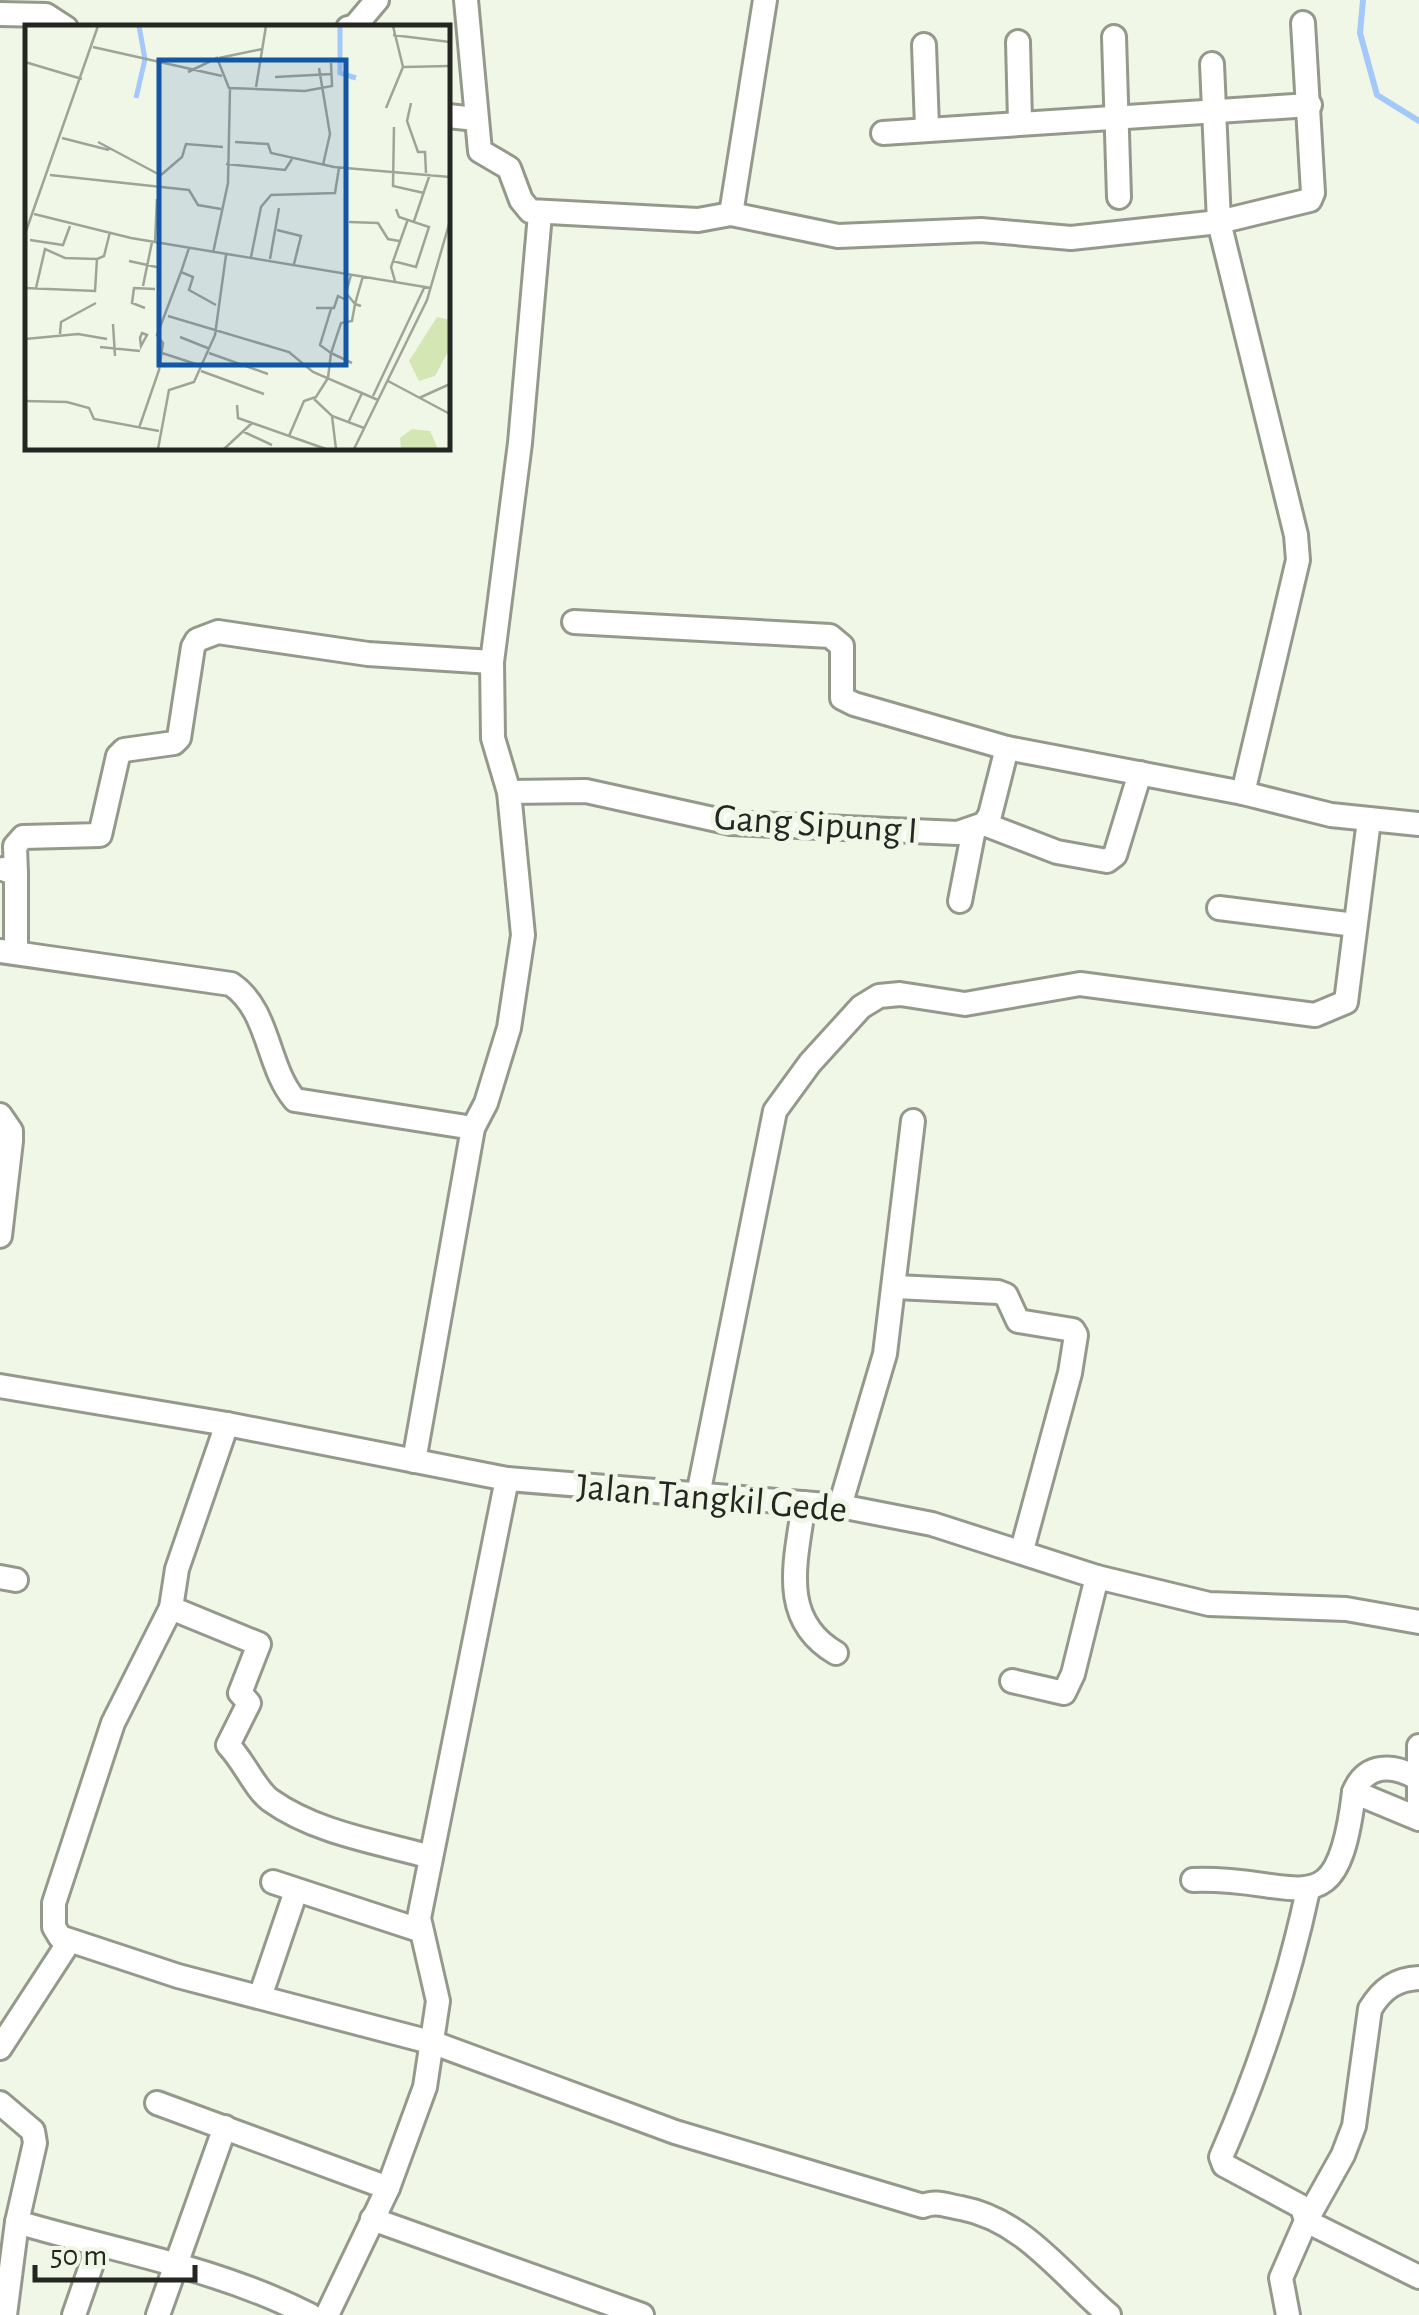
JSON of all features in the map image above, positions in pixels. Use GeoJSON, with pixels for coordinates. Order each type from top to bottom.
{"type":"FeatureCollection","features":[{"type":"Feature","properties":{"kind":"street"},"geometry":{"type":"LineString","coordinates":[[356,25],[376,0]]}},
{"type":"Feature","properties":{"kind":"street"},"geometry":{"type":"LineString","coordinates":[[466,0],[476,74],[480,152],[509,168],[521,200],[540,214],[698,220],[731,214],[838,236],[981,230],[1071,238],[1219,222],[1310,200],[1314,193],[1303,23]]}},
{"type":"Feature","properties":{"kind":"street"},"geometry":{"type":"LineString","coordinates":[[731,214],[765,0]]}},
{"type":"Feature","properties":{"kind":"street"},"geometry":{"type":"LineString","coordinates":[[0,14],[46,14],[62,25]]}},
{"type":"Feature","properties":{"kind":"street"},"geometry":{"type":"LineString","coordinates":[[1114,37],[1119,197]]}},
{"type":"Feature","properties":{"kind":"street"},"geometry":{"type":"LineString","coordinates":[[1018,42],[1020,121]]}},
{"type":"Feature","properties":{"kind":"street"},"geometry":{"type":"LineString","coordinates":[[924,44],[927,127]]}},
{"type":"Feature","properties":{"kind":"street"},"geometry":{"type":"LineString","coordinates":[[1212,64],[1219,222],[1296,535],[1298,560],[1242,793]]}},
{"type":"Feature","properties":{"kind":"street"},"geometry":{"type":"LineString","coordinates":[[883,132],[1310,105]]}},
{"type":"Feature","properties":{"kind":"street"},"geometry":{"type":"LineString","coordinates":[[450,116],[476,119]]}},
{"type":"Feature","properties":{"kind":"street"},"geometry":{"type":"LineString","coordinates":[[414,1461],[473,1128],[486,1104],[509,1028],[523,934],[509,792],[494,738],[492,662],[520,443],[540,214]]}},
{"type":"Feature","properties":{"kind":"street"},"geometry":{"type":"LineString","coordinates":[[574,622],[830,636],[842,646],[842,698],[1008,748],[1369,820],[1419,824]]}},
{"type":"Feature","properties":{"kind":"street"},"geometry":{"type":"LineString","coordinates":[[473,1128],[295,1100],[284,1087],[261,1024],[244,993],[230,984],[8,952],[8,871],[15,846],[23,837],[100,835],[118,756],[124,750],[174,743],[179,738],[194,648],[205,636],[218,632],[368,654],[492,662]]}},
{"type":"Feature","properties":{"kind":"street"},"geometry":{"type":"LineString","coordinates":[[960,902],[979,827],[1008,748]]}},
{"type":"Feature","properties":{"kind":"street"},"geometry":{"type":"LineString","coordinates":[[979,827],[1057,852],[1107,861],[1115,855],[1140,773]]}},
{"type":"Feature","properties":{"kind":"street","name":"Gang Sipung I"},"geometry":{"type":"LineString","coordinates":[[509,792],[586,791],[755,825],[958,833],[979,827]]}},
{"type":"Feature","properties":{"kind":"street"},"geometry":{"type":"LineString","coordinates":[[698,1495],[775,1111],[810,1063],[861,1007],[879,996],[900,994],[965,1004],[1080,984],[1315,1016],[1346,1002],[1369,820]]}},
{"type":"Feature","properties":{"kind":"street"},"geometry":{"type":"LineString","coordinates":[[1219,908],[1356,924]]}},
{"type":"Feature","properties":{"kind":"street"},"geometry":{"type":"LineString","coordinates":[[0,1115],[11,1130],[12,1140],[0,1236]]}},
{"type":"Feature","properties":{"kind":"street"},"geometry":{"type":"LineString","coordinates":[[840,1506],[885,1354],[913,1120]]}},
{"type":"Feature","properties":{"kind":"street"},"geometry":{"type":"LineString","coordinates":[[896,1287],[998,1292],[1006,1295],[1018,1321],[1072,1330],[1076,1335],[1070,1373],[1022,1550]]}},
{"type":"Feature","properties":{"kind":"street","name":"Jalan Tangkil Gede"},"geometry":{"type":"LineString","coordinates":[[0,1386],[226,1424],[507,1479],[840,1506],[932,1524],[1097,1577],[1209,1604],[1346,1610],[1419,1622]]}},
{"type":"Feature","properties":{"kind":"street"},"geometry":{"type":"LineString","coordinates":[[226,1424],[177,1569],[172,1608],[113,1724],[54,1904],[54,1927],[69,1942],[434,2044],[675,2132],[923,2206],[933,2202],[985,2212],[1014,2230],[1109,2315]]}},
{"type":"Feature","properties":{"kind":"street"},"geometry":{"type":"LineString","coordinates":[[328,2315],[388,2188],[425,2086],[434,2044],[438,2002],[419,1930],[507,1479]]}},
{"type":"Feature","properties":{"kind":"street"},"geometry":{"type":"LineString","coordinates":[[804,1503],[796,1597],[812,1639],[836,1652]]}},
{"type":"Feature","properties":{"kind":"street"},"geometry":{"type":"LineString","coordinates":[[1012,1681],[1053,1694],[1064,1693],[1073,1674],[1097,1577]]}},
{"type":"Feature","properties":{"kind":"street"},"geometry":{"type":"LineString","coordinates":[[172,1608],[259,1644],[240,1693],[249,1703],[228,1744],[247,1764],[268,1799],[320,1826],[431,1857]]}},
{"type":"Feature","properties":{"kind":"street"},"geometry":{"type":"LineString","coordinates":[[1419,1746],[1419,1804]]}},
{"type":"Feature","properties":{"kind":"street"},"geometry":{"type":"LineString","coordinates":[[1193,1880],[1232,1878],[1308,1890],[1333,1878],[1359,1781],[1374,1770],[1394,1768],[1418,1778]]}},
{"type":"Feature","properties":{"kind":"street"},"geometry":{"type":"LineString","coordinates":[[1354,1792],[1419,1819]]}},
{"type":"Feature","properties":{"kind":"street"},"geometry":{"type":"LineString","coordinates":[[273,1882],[419,1930]]}},
{"type":"Feature","properties":{"kind":"street"},"geometry":{"type":"LineString","coordinates":[[260,1997],[296,1890]]}},
{"type":"Feature","properties":{"kind":"street"},"geometry":{"type":"LineString","coordinates":[[1308,1890],[1291,1969],[1259,2070],[1221,2158],[1224,2165],[1297,2201],[1306,2220],[1419,2277]]}},
{"type":"Feature","properties":{"kind":"street"},"geometry":{"type":"LineString","coordinates":[[0,2048],[69,1942]]}},
{"type":"Feature","properties":{"kind":"street"},"geometry":{"type":"LineString","coordinates":[[1288,2315],[1281,2278],[1354,2126],[1370,2008],[1379,1994],[1404,1978],[1419,1978]]}},
{"type":"Feature","properties":{"kind":"street"},"geometry":{"type":"LineString","coordinates":[[0,2103],[33,2132],[35,2143],[17,2222],[4,2315]]}},
{"type":"Feature","properties":{"kind":"street"},"geometry":{"type":"LineString","coordinates":[[157,2103],[388,2188]]}},
{"type":"Feature","properties":{"kind":"street"},"geometry":{"type":"LineString","coordinates":[[158,2315],[174,2260],[225,2127]]}},
{"type":"Feature","properties":{"kind":"street"},"geometry":{"type":"LineString","coordinates":[[372,2219],[642,2315]]}},
{"type":"Feature","properties":{"kind":"street"},"geometry":{"type":"LineString","coordinates":[[17,2222],[98,2246],[174,2260],[259,2290],[310,2315]]}},
{"type":"Feature","properties":{"kind":"street"},"geometry":{"type":"LineString","coordinates":[[74,2315],[98,2246]]}},
{"type":"Feature","properties":{"kind":"waterway"},"geometry":{"type":"LineString","coordinates":[[1363,0],[1360,33],[1377,95],[1419,121]]}}]}
